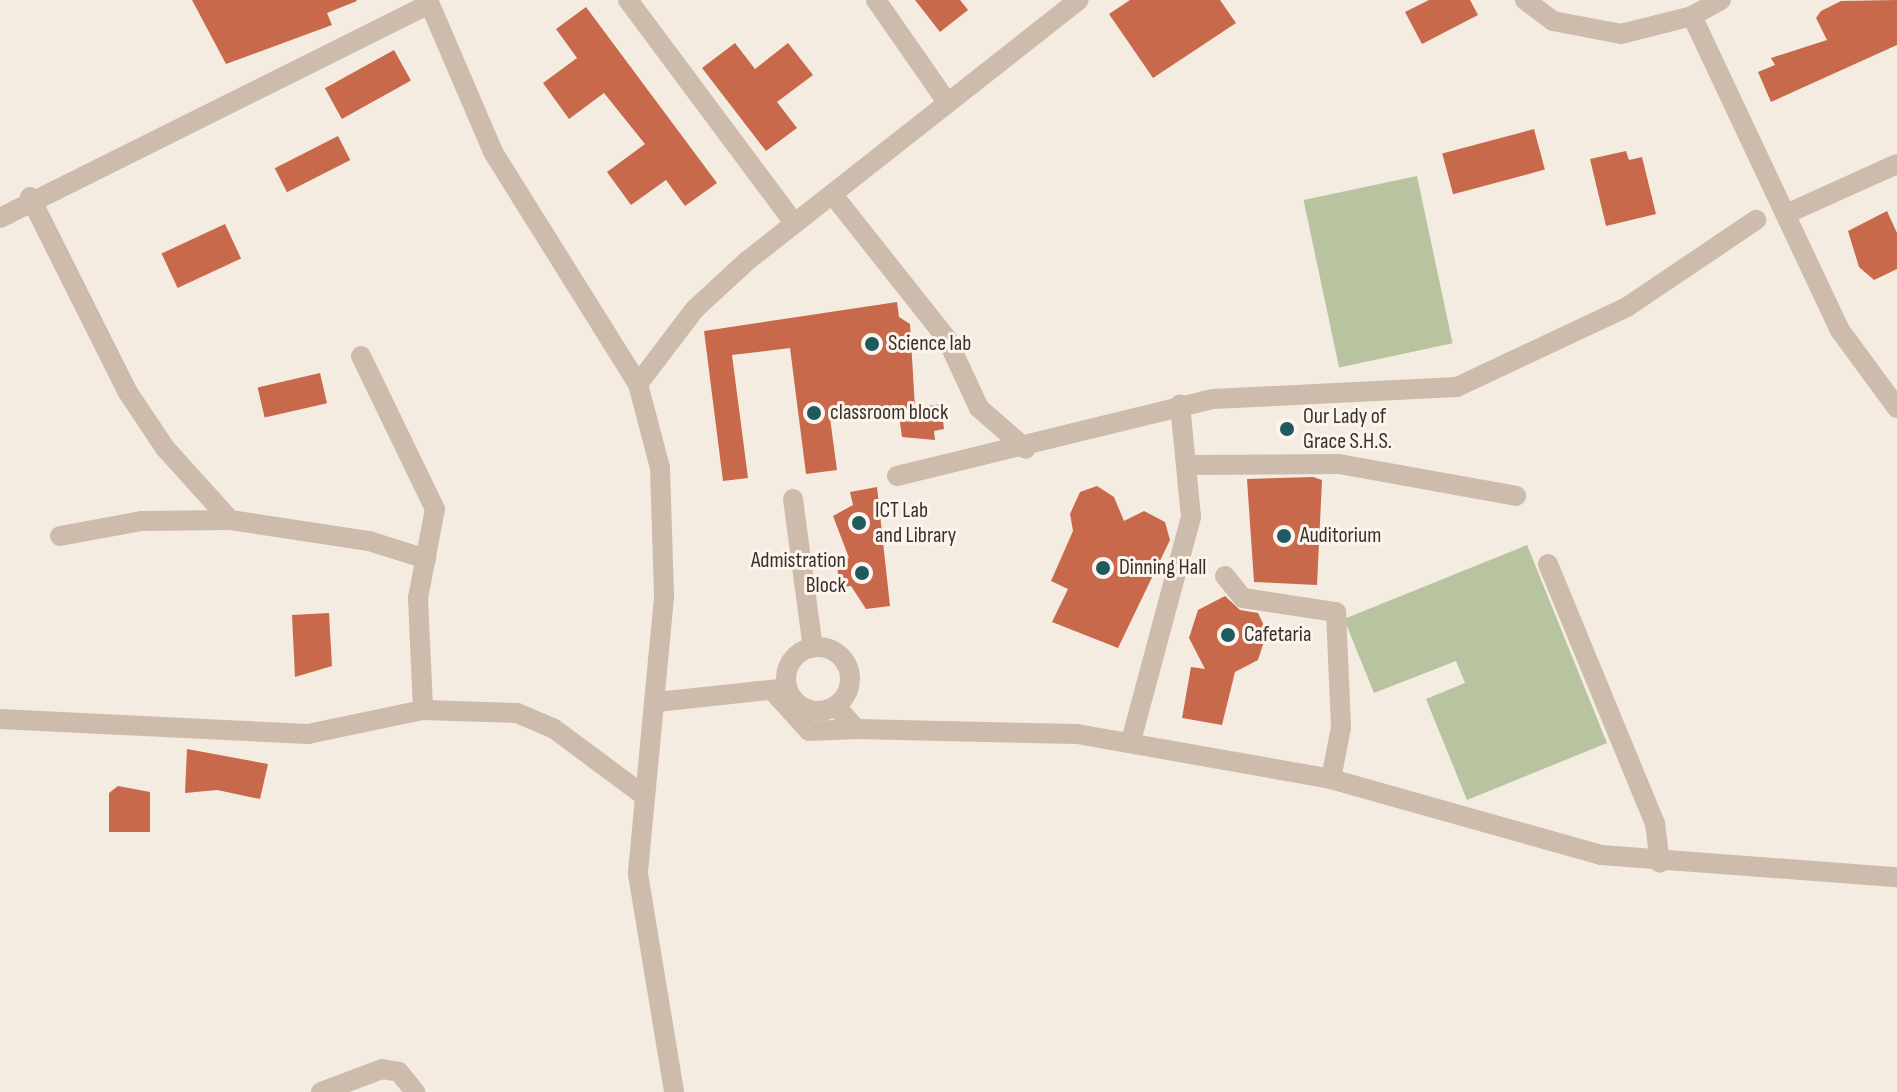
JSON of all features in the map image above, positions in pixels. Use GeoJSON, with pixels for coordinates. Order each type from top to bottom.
{"type":"FeatureCollection","features":[{"type":"Feature","properties":{"kind":"street"},"geometry":{"type":"LineString","coordinates":[[628,0],[794,223]]}},
{"type":"Feature","properties":{"kind":"street"},"geometry":{"type":"LineString","coordinates":[[876,0],[947,102]]}},
{"type":"Feature","properties":{"kind":"street"},"geometry":{"type":"LineString","coordinates":[[638,384],[695,309],[794,223],[1079,0]]}},
{"type":"Feature","properties":{"kind":"street"},"geometry":{"type":"LineString","coordinates":[[1525,0],[1553,21],[1621,34],[1692,16],[1721,0]]}},
{"type":"Feature","properties":{"kind":"street"},"geometry":{"type":"LineString","coordinates":[[0,218],[30,197],[428,2],[493,152],[638,384],[667,508],[657,702],[642,794],[642,925],[674,1092]]}},
{"type":"Feature","properties":{"kind":"street"},"geometry":{"type":"LineString","coordinates":[[1692,16],[1839,329],[1897,408]]}},
{"type":"Feature","properties":{"kind":"street"},"geometry":{"type":"LineString","coordinates":[[1786,214],[1897,164]]}},
{"type":"Feature","properties":{"kind":"street"},"geometry":{"type":"LineString","coordinates":[[833,195],[947,339],[979,408],[1026,449]]}},
{"type":"Feature","properties":{"kind":"street"},"geometry":{"type":"LineString","coordinates":[[30,197],[127,391],[165,448],[230,520]]}},
{"type":"Feature","properties":{"kind":"street"},"geometry":{"type":"LineString","coordinates":[[897,476],[1026,449],[1180,405],[1457,387],[1637,301],[1756,220]]}},
{"type":"Feature","properties":{"kind":"street"},"geometry":{"type":"LineString","coordinates":[[361,356],[435,509],[418,598],[423,710]]}},
{"type":"Feature","properties":{"kind":"street"},"geometry":{"type":"LineString","coordinates":[[1131,741],[1185,551],[1191,465],[1180,405]]}},
{"type":"Feature","properties":{"kind":"street"},"geometry":{"type":"LineString","coordinates":[[1191,465],[1339,464],[1516,496]]}},
{"type":"Feature","properties":{"kind":"street"},"geometry":{"type":"LineString","coordinates":[[793,499],[813,648]]}},
{"type":"Feature","properties":{"kind":"street"},"geometry":{"type":"LineString","coordinates":[[60,536],[142,521],[230,520],[369,541],[426,559]]}},
{"type":"Feature","properties":{"kind":"street"},"geometry":{"type":"LineString","coordinates":[[1548,564],[1651,812],[1660,863]]}},
{"type":"Feature","properties":{"kind":"street"},"geometry":{"type":"LineString","coordinates":[[1225,576],[1243,598],[1336,612],[1341,727],[1331,779]]}},
{"type":"Feature","properties":{"kind":"street"},"geometry":{"type":"LineString","coordinates":[[657,702],[780,689],[809,710],[836,706],[850,687],[848,666],[833,651],[813,648],[794,658],[780,689]]}},
{"type":"Feature","properties":{"kind":"street"},"geometry":{"type":"LineString","coordinates":[[780,689],[809,731],[1022,730],[1131,741],[1331,779],[1565,849],[1660,863],[1897,877]]}},
{"type":"Feature","properties":{"kind":"street"},"geometry":{"type":"LineString","coordinates":[[836,706],[856,729]]}},
{"type":"Feature","properties":{"kind":"street"},"geometry":{"type":"LineString","coordinates":[[0,719],[308,734],[423,710],[536,719],[642,794]]}},
{"type":"Feature","properties":{"kind":"street"},"geometry":{"type":"LineString","coordinates":[[321,1092],[382,1069],[399,1072],[415,1092]]}},
{"type":"Feature","properties":{"kind":"green space"},"geometry":{"type":"Polygon","coordinates":[[[1417,176],[1453,343],[1339,367],[1304,200],[1417,176]]]}},
{"type":"Feature","properties":{"kind":"green space"},"geometry":{"type":"Polygon","coordinates":[[[1527,545],[1607,743],[1467,800],[1426,699],[1465,683],[1456,661],[1374,693],[1344,619],[1527,545]]]}},
{"type":"Feature","properties":{"kind":"building"},"geometry":{"type":"Polygon","coordinates":[[[192,0],[357,1],[327,13],[332,25],[226,64],[192,0]]]}},
{"type":"Feature","properties":{"kind":"building"},"geometry":{"type":"Polygon","coordinates":[[[915,0],[960,0],[968,10],[940,32],[915,0]]]}},
{"type":"Feature","properties":{"kind":"building"},"geometry":{"type":"Polygon","coordinates":[[[1130,0],[1220,0],[1236,23],[1153,78],[1109,14],[1130,0]]]}},
{"type":"Feature","properties":{"kind":"building"},"geometry":{"type":"Polygon","coordinates":[[[1429,0],[1470,0],[1478,15],[1422,44],[1405,12],[1429,0]]]}},
{"type":"Feature","properties":{"kind":"building"},"geometry":{"type":"Polygon","coordinates":[[[1897,0],[1897,45],[1771,102],[1758,72],[1775,65],[1771,58],[1827,40],[1816,18],[1821,11],[1841,1],[1897,0]]]}},
{"type":"Feature","properties":{"kind":"building"},"geometry":{"type":"Polygon","coordinates":[[[586,7],[717,183],[685,206],[666,180],[631,205],[607,172],[645,144],[604,93],[569,119],[543,83],[577,58],[556,29],[586,7]]]}},
{"type":"Feature","properties":{"kind":"building"},"geometry":{"type":"Polygon","coordinates":[[[735,43],[755,69],[788,43],[813,75],[777,102],[797,128],[766,151],[702,68],[735,43]]]}},
{"type":"Feature","properties":{"kind":"building"},"geometry":{"type":"Polygon","coordinates":[[[394,50],[411,81],[342,119],[325,88],[394,50]]]}},
{"type":"Feature","properties":{"kind":"building"},"geometry":{"type":"Polygon","coordinates":[[[1534,129],[1545,170],[1453,194],[1442,154],[1534,129]]]}},
{"type":"Feature","properties":{"kind":"building"},"geometry":{"type":"Polygon","coordinates":[[[338,136],[350,160],[287,192],[275,168],[338,136]]]}},
{"type":"Feature","properties":{"kind":"building"},"geometry":{"type":"Polygon","coordinates":[[[1626,151],[1629,160],[1642,157],[1656,214],[1606,226],[1590,159],[1626,151]]]}},
{"type":"Feature","properties":{"kind":"building"},"geometry":{"type":"Polygon","coordinates":[[[1887,211],[1897,233],[1897,269],[1874,280],[1859,267],[1848,231],[1887,211]]]}},
{"type":"Feature","properties":{"kind":"building"},"geometry":{"type":"Polygon","coordinates":[[[225,224],[241,258],[178,288],[162,254],[225,224]]]}},
{"type":"Feature","properties":{"kind":"building"},"geometry":{"type":"Polygon","coordinates":[[[897,302],[899,317],[910,324],[915,408],[941,404],[944,429],[934,431],[935,440],[902,437],[899,416],[830,418],[837,470],[806,474],[790,348],[732,355],[748,478],[723,481],[704,331],[897,302]]]}},
{"type":"Feature","properties":{"kind":"building"},"geometry":{"type":"Polygon","coordinates":[[[320,373],[327,403],[265,418],[258,387],[320,373]]]}},
{"type":"Feature","properties":{"kind":"building","name":"Auditorium"},"geometry":{"type":"Polygon","coordinates":[[[1313,477],[1322,480],[1317,585],[1254,582],[1247,479],[1313,477]]]}},
{"type":"Feature","properties":{"kind":"building","name":"Dinning Hall"},"geometry":{"type":"Polygon","coordinates":[[[1097,486],[1114,497],[1124,521],[1144,511],[1165,522],[1170,540],[1118,648],[1052,622],[1068,589],[1051,581],[1073,531],[1070,514],[1080,492],[1097,486]]]}},
{"type":"Feature","properties":{"kind":"building"},"geometry":{"type":"Polygon","coordinates":[[[877,487],[890,606],[866,609],[851,586],[840,587],[836,560],[849,558],[833,516],[853,505],[850,492],[877,487]]]}},
{"type":"Feature","properties":{"kind":"building","name":"Cafetaria"},"geometry":{"type":"Polygon","coordinates":[[[1225,596],[1240,610],[1258,613],[1267,632],[1258,660],[1235,672],[1222,725],[1182,718],[1191,667],[1205,669],[1189,638],[1198,610],[1225,596]]]}},
{"type":"Feature","properties":{"kind":"building"},"geometry":{"type":"Polygon","coordinates":[[[329,613],[332,666],[295,677],[292,615],[329,613]]]}},
{"type":"Feature","properties":{"kind":"building"},"geometry":{"type":"Polygon","coordinates":[[[187,749],[268,764],[260,799],[217,790],[185,793],[187,749]]]}},
{"type":"Feature","properties":{"kind":"building"},"geometry":{"type":"Polygon","coordinates":[[[118,786],[150,792],[150,832],[109,832],[109,793],[118,786]]]}},
{"type":"Feature","properties":{"kind":"place","name":"Science lab"},"geometry":{"type":"Point","coordinates":[872,344]}},
{"type":"Feature","properties":{"kind":"place","name":"classroom block"},"geometry":{"type":"Point","coordinates":[814,413]}},
{"type":"Feature","properties":{"kind":"place","name":"Our Lady of Grace S.H.S."},"geometry":{"type":"Point","coordinates":[1287,429]}},
{"type":"Feature","properties":{"kind":"place","name":"ICT Lab and Library"},"geometry":{"type":"Point","coordinates":[859,523]}},
{"type":"Feature","properties":{"kind":"place","name":"Auditorium"},"geometry":{"type":"Point","coordinates":[1284,536]}},
{"type":"Feature","properties":{"kind":"place","name":"Dinning Hall"},"geometry":{"type":"Point","coordinates":[1103,568]}},
{"type":"Feature","properties":{"kind":"place","name":"Admistration Block"},"geometry":{"type":"Point","coordinates":[862,573]}},
{"type":"Feature","properties":{"kind":"place","name":"Cafetaria"},"geometry":{"type":"Point","coordinates":[1228,635]}}]}
